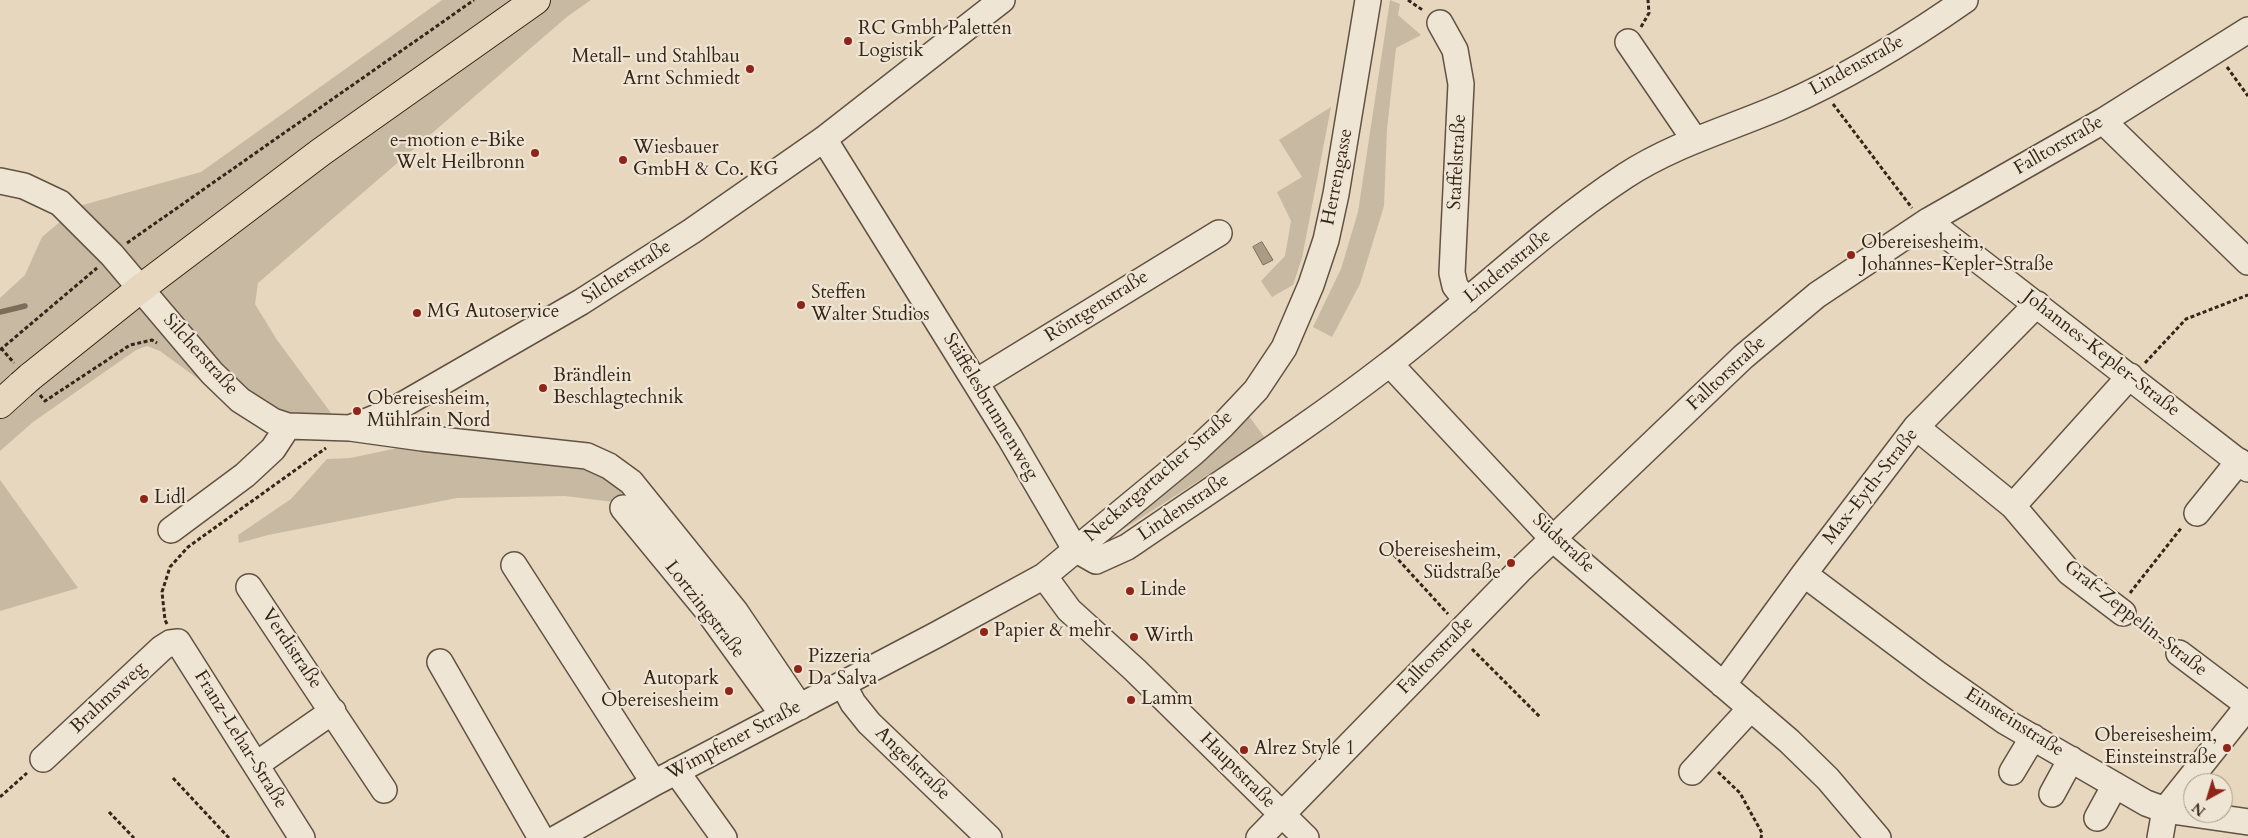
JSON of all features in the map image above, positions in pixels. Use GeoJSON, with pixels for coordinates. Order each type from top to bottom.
{"type":"FeatureCollection","features":[{"type":"Feature","properties":{"kind":"main road"},"geometry":{"type":"LineString","coordinates":[[0,404],[140,289],[321,152],[536,0]]}},
{"type":"Feature","properties":{"kind":"street","name":"Silcherstraße"},"geometry":{"type":"LineString","coordinates":[[0,181],[24,186],[60,203],[112,256],[212,373],[240,400],[273,421],[288,426],[350,428],[392,411],[581,302],[692,231],[824,138],[1002,0]]}},
{"type":"Feature","properties":{"kind":"street","name":"Herrengasse"},"geometry":{"type":"LineString","coordinates":[[1284,348],[1311,285],[1326,240],[1336,194],[1368,0]]}},
{"type":"Feature","properties":{"kind":"street","name":"Lindenstraße"},"geometry":{"type":"LineString","coordinates":[[1075,549],[1096,561],[1127,547],[1346,397],[1390,364],[1583,206],[1656,157],[1694,139],[1783,106],[1895,46],[1965,0]]}},
{"type":"Feature","properties":{"kind":"street","name":"Staffelstraße"},"geometry":{"type":"LineString","coordinates":[[1440,23],[1455,50],[1461,84],[1452,273],[1455,286],[1467,301]]}},
{"type":"Feature","properties":{"kind":"street","name":"Falltorstraße"},"geometry":{"type":"LineString","coordinates":[[1259,838],[1553,538],[1750,351],[1817,295],[1928,221],[2104,121],[2248,30]]}},
{"type":"Feature","properties":{"kind":"street"},"geometry":{"type":"LineString","coordinates":[[1628,42],[1694,139]]}},
{"type":"Feature","properties":{"kind":"street"},"geometry":{"type":"LineString","coordinates":[[2104,121],[2248,262]]}},
{"type":"Feature","properties":{"kind":"street","name":"Stäffelesbrunnenweg"},"geometry":{"type":"LineString","coordinates":[[824,138],[976,382],[1075,549]]}},
{"type":"Feature","properties":{"kind":"street","name":"Johannes-Kepler-Straße"},"geometry":{"type":"LineString","coordinates":[[1928,221],[2243,465]]}},
{"type":"Feature","properties":{"kind":"street","name":"Röntgenstraße"},"geometry":{"type":"LineString","coordinates":[[976,382],[1219,233]]}},
{"type":"Feature","properties":{"kind":"street","name":"Max-Eyth-Straße"},"geometry":{"type":"LineString","coordinates":[[1724,685],[1804,574],[1916,428],[2037,304]]}},
{"type":"Feature","properties":{"kind":"street","name":"Neckargartacher Straße"},"geometry":{"type":"LineString","coordinates":[[1044,576],[1193,453],[1223,425],[1256,390],[1284,348]]}},
{"type":"Feature","properties":{"kind":"street","name":"Südstraße"},"geometry":{"type":"LineString","coordinates":[[1390,364],[1553,538],[1789,741],[1828,779],[1878,838]]}},
{"type":"Feature","properties":{"kind":"street"},"geometry":{"type":"LineString","coordinates":[[2013,506],[2130,376]]}},
{"type":"Feature","properties":{"kind":"street"},"geometry":{"type":"LineString","coordinates":[[172,530],[252,468],[273,449],[288,426]]}},
{"type":"Feature","properties":{"kind":"street","name":"Lortzingstraße"},"geometry":{"type":"LineString","coordinates":[[350,428],[587,456],[609,466],[631,482],[735,611],[791,711]]}},
{"type":"Feature","properties":{"kind":"street","name":"Graf-Zeppelin-Straße"},"geometry":{"type":"LineString","coordinates":[[1916,428],[2013,506],[2069,572],[2120,611]]}},
{"type":"Feature","properties":{"kind":"street"},"geometry":{"type":"LineString","coordinates":[[2198,513],[2243,465]]}},
{"type":"Feature","properties":{"kind":"street","name":"Lortzingstraße"},"geometry":{"type":"LineString","coordinates":[[623,508],[791,711]]}},
{"type":"Feature","properties":{"kind":"street"},"geometry":{"type":"LineString","coordinates":[[514,565],[654,783]]}},
{"type":"Feature","properties":{"kind":"street","name":"Einsteinstraße"},"geometry":{"type":"LineString","coordinates":[[1804,574],[1936,673],[2006,722],[2115,785],[2165,810],[2248,822]]}},
{"type":"Feature","properties":{"kind":"street","name":"Wimpfener Straße"},"geometry":{"type":"LineString","coordinates":[[557,838],[676,771],[1044,576]]}},
{"type":"Feature","properties":{"kind":"street","name":"Hauptstraße"},"geometry":{"type":"LineString","coordinates":[[1044,576],[1070,610],[1135,670],[1306,838]]}},
{"type":"Feature","properties":{"kind":"street","name":"Verdistraße"},"geometry":{"type":"LineString","coordinates":[[249,587],[384,790]]}},
{"type":"Feature","properties":{"kind":"street","name":"Brahmsweg"},"geometry":{"type":"LineString","coordinates":[[43,759],[162,648],[170,643],[178,642]]}},
{"type":"Feature","properties":{"kind":"street","name":"Franz-Lehar-Straße"},"geometry":{"type":"LineString","coordinates":[[178,642],[257,764],[293,835]]}},
{"type":"Feature","properties":{"kind":"street","name":"Graf-Zeppelin-Straße"},"geometry":{"type":"LineString","coordinates":[[2179,654],[2248,706]]}},
{"type":"Feature","properties":{"kind":"street"},"geometry":{"type":"LineString","coordinates":[[440,662],[541,838]]}},
{"type":"Feature","properties":{"kind":"street","name":"Angelstraße"},"geometry":{"type":"LineString","coordinates":[[843,684],[853,702],[869,722],[989,838]]}},
{"type":"Feature","properties":{"kind":"street"},"geometry":{"type":"LineString","coordinates":[[2160,838],[2165,810],[2248,706]]}},
{"type":"Feature","properties":{"kind":"street"},"geometry":{"type":"LineString","coordinates":[[1698,766],[1752,708]]}},
{"type":"Feature","properties":{"kind":"street"},"geometry":{"type":"LineString","coordinates":[[257,764],[333,712]]}},
{"type":"Feature","properties":{"kind":"street"},"geometry":{"type":"LineString","coordinates":[[2012,772],[2032,737]]}},
{"type":"Feature","properties":{"kind":"street"},"geometry":{"type":"LineString","coordinates":[[2052,794],[2071,759]]}},
{"type":"Feature","properties":{"kind":"street"},"geometry":{"type":"LineString","coordinates":[[676,771],[724,838]]}},
{"type":"Feature","properties":{"kind":"street"},"geometry":{"type":"LineString","coordinates":[[2097,818],[2115,785]]}},
{"type":"Feature","properties":{"kind":"path"},"geometry":{"type":"LineString","coordinates":[[187,342],[167,348],[152,340],[130,345],[45,401],[1,349],[142,231],[474,0]]}},
{"type":"Feature","properties":{"kind":"path"},"geometry":{"type":"LineString","coordinates":[[1628,42],[1637,36],[1649,13],[1648,0]]}},
{"type":"Feature","properties":{"kind":"path"},"geometry":{"type":"LineString","coordinates":[[2215,50],[2248,96]]}},
{"type":"Feature","properties":{"kind":"path"},"geometry":{"type":"LineString","coordinates":[[1820,87],[1909,206],[1928,221]]}},
{"type":"Feature","properties":{"kind":"path"},"geometry":{"type":"LineString","coordinates":[[2130,376],[2186,319],[2248,295]]}},
{"type":"Feature","properties":{"kind":"path"},"geometry":{"type":"LineString","coordinates":[[178,642],[165,620],[162,592],[170,567],[188,547],[306,460],[320,453],[350,428]]}},
{"type":"Feature","properties":{"kind":"path"},"geometry":{"type":"LineString","coordinates":[[2120,611],[2188,520],[2198,513]]}},
{"type":"Feature","properties":{"kind":"path"},"geometry":{"type":"LineString","coordinates":[[1394,555],[1460,632],[1540,716]]}},
{"type":"Feature","properties":{"kind":"path","name":"Graf-Zeppelin-Straße"},"geometry":{"type":"LineString","coordinates":[[2120,611],[2179,654]]}},
{"type":"Feature","properties":{"kind":"path"},"geometry":{"type":"LineString","coordinates":[[0,797],[43,759]]}},
{"type":"Feature","properties":{"kind":"path"},"geometry":{"type":"LineString","coordinates":[[1698,766],[1740,792],[1762,833],[1761,838]]}},
{"type":"Feature","properties":{"kind":"path"},"geometry":{"type":"LineString","coordinates":[[173,778],[229,838]]}},
{"type":"Feature","properties":{"kind":"path"},"geometry":{"type":"LineString","coordinates":[[109,812],[134,838]]}},
{"type":"Feature","properties":{"kind":"shaded area"},"geometry":{"type":"Polygon","coordinates":[[[442,0],[591,0],[568,16],[258,283],[255,304],[277,340],[331,413],[302,436],[212,389],[160,351],[147,346],[136,350],[33,422],[0,451],[0,298],[25,275],[42,237],[79,206],[201,172],[442,0]]]}},
{"type":"Feature","properties":{"kind":"shaded area"},"geometry":{"type":"Polygon","coordinates":[[[1390,0],[1400,4],[1398,15],[1421,35],[1396,48],[1387,129],[1384,206],[1360,284],[1332,337],[1313,327],[1341,269],[1358,212],[1390,0]]]}},
{"type":"Feature","properties":{"kind":"shaded area"},"geometry":{"type":"Polygon","coordinates":[[[1331,107],[1302,258],[1293,285],[1272,297],[1261,281],[1285,256],[1291,221],[1277,192],[1302,177],[1279,140],[1331,107]]]}},
{"type":"Feature","properties":{"kind":"shaded area"},"geometry":{"type":"Polygon","coordinates":[[[1262,242],[1273,260],[1263,265],[1253,247],[1262,242]]]}},
{"type":"Feature","properties":{"kind":"shaded area"},"geometry":{"type":"Polygon","coordinates":[[[1249,416],[1265,438],[1105,541],[1249,416]]]}},
{"type":"Feature","properties":{"kind":"shaded area"},"geometry":{"type":"Polygon","coordinates":[[[422,443],[564,456],[630,485],[613,502],[565,496],[457,498],[268,535],[239,543],[238,535],[291,499],[327,459],[350,458],[422,443]]]}},
{"type":"Feature","properties":{"kind":"shaded area"},"geometry":{"type":"Polygon","coordinates":[[[0,480],[78,588],[0,611],[0,480]]]}},
{"type":"Feature","properties":{"kind":"waterway"},"geometry":{"type":"LineString","coordinates":[[0,312],[25,306]]}},
{"type":"Feature","properties":{"kind":"place","name":"RC Gmbh Paletten Logistik"},"geometry":{"type":"Point","coordinates":[848,41]}},
{"type":"Feature","properties":{"kind":"place","name":"Metall- und Stahlbau Arnt Schmiedt"},"geometry":{"type":"Point","coordinates":[750,69]}},
{"type":"Feature","properties":{"kind":"place","name":"e-motion e-Bike Welt Heilbronn"},"geometry":{"type":"Point","coordinates":[535,153]}},
{"type":"Feature","properties":{"kind":"place","name":"Wiesbauer GmbH & Co. KG"},"geometry":{"type":"Point","coordinates":[623,160]}},
{"type":"Feature","properties":{"kind":"place","name":"Obereisesheim, Johannes-Kepler-Straße"},"geometry":{"type":"Point","coordinates":[1851,255]}},
{"type":"Feature","properties":{"kind":"place","name":"Steffen Walter Studios"},"geometry":{"type":"Point","coordinates":[801,305]}},
{"type":"Feature","properties":{"kind":"place","name":"MG Autoservice"},"geometry":{"type":"Point","coordinates":[417,313]}},
{"type":"Feature","properties":{"kind":"place","name":"Brändlein Beschlagtechnik"},"geometry":{"type":"Point","coordinates":[543,388]}},
{"type":"Feature","properties":{"kind":"place","name":"Obereisesheim, Mühlrain Nord"},"geometry":{"type":"Point","coordinates":[357,411]}},
{"type":"Feature","properties":{"kind":"place","name":"Lidl"},"geometry":{"type":"Point","coordinates":[144,499]}},
{"type":"Feature","properties":{"kind":"place","name":"Obereisesheim, Südstraße"},"geometry":{"type":"Point","coordinates":[1511,563]}},
{"type":"Feature","properties":{"kind":"place","name":"Linde"},"geometry":{"type":"Point","coordinates":[1130,591]}},
{"type":"Feature","properties":{"kind":"place","name":"Papier & mehr"},"geometry":{"type":"Point","coordinates":[984,632]}},
{"type":"Feature","properties":{"kind":"place","name":"Wirth"},"geometry":{"type":"Point","coordinates":[1134,637]}},
{"type":"Feature","properties":{"kind":"place","name":"Pizzeria Da Salva"},"geometry":{"type":"Point","coordinates":[798,669]}},
{"type":"Feature","properties":{"kind":"place","name":"Autopark Obereisesheim"},"geometry":{"type":"Point","coordinates":[729,691]}},
{"type":"Feature","properties":{"kind":"place","name":"Lamm"},"geometry":{"type":"Point","coordinates":[1131,700]}},
{"type":"Feature","properties":{"kind":"place","name":"Obereisesheim, Einsteinstraße"},"geometry":{"type":"Point","coordinates":[2227,748]}},
{"type":"Feature","properties":{"kind":"place","name":"Alrez Style 1"},"geometry":{"type":"Point","coordinates":[1244,750]}}]}
